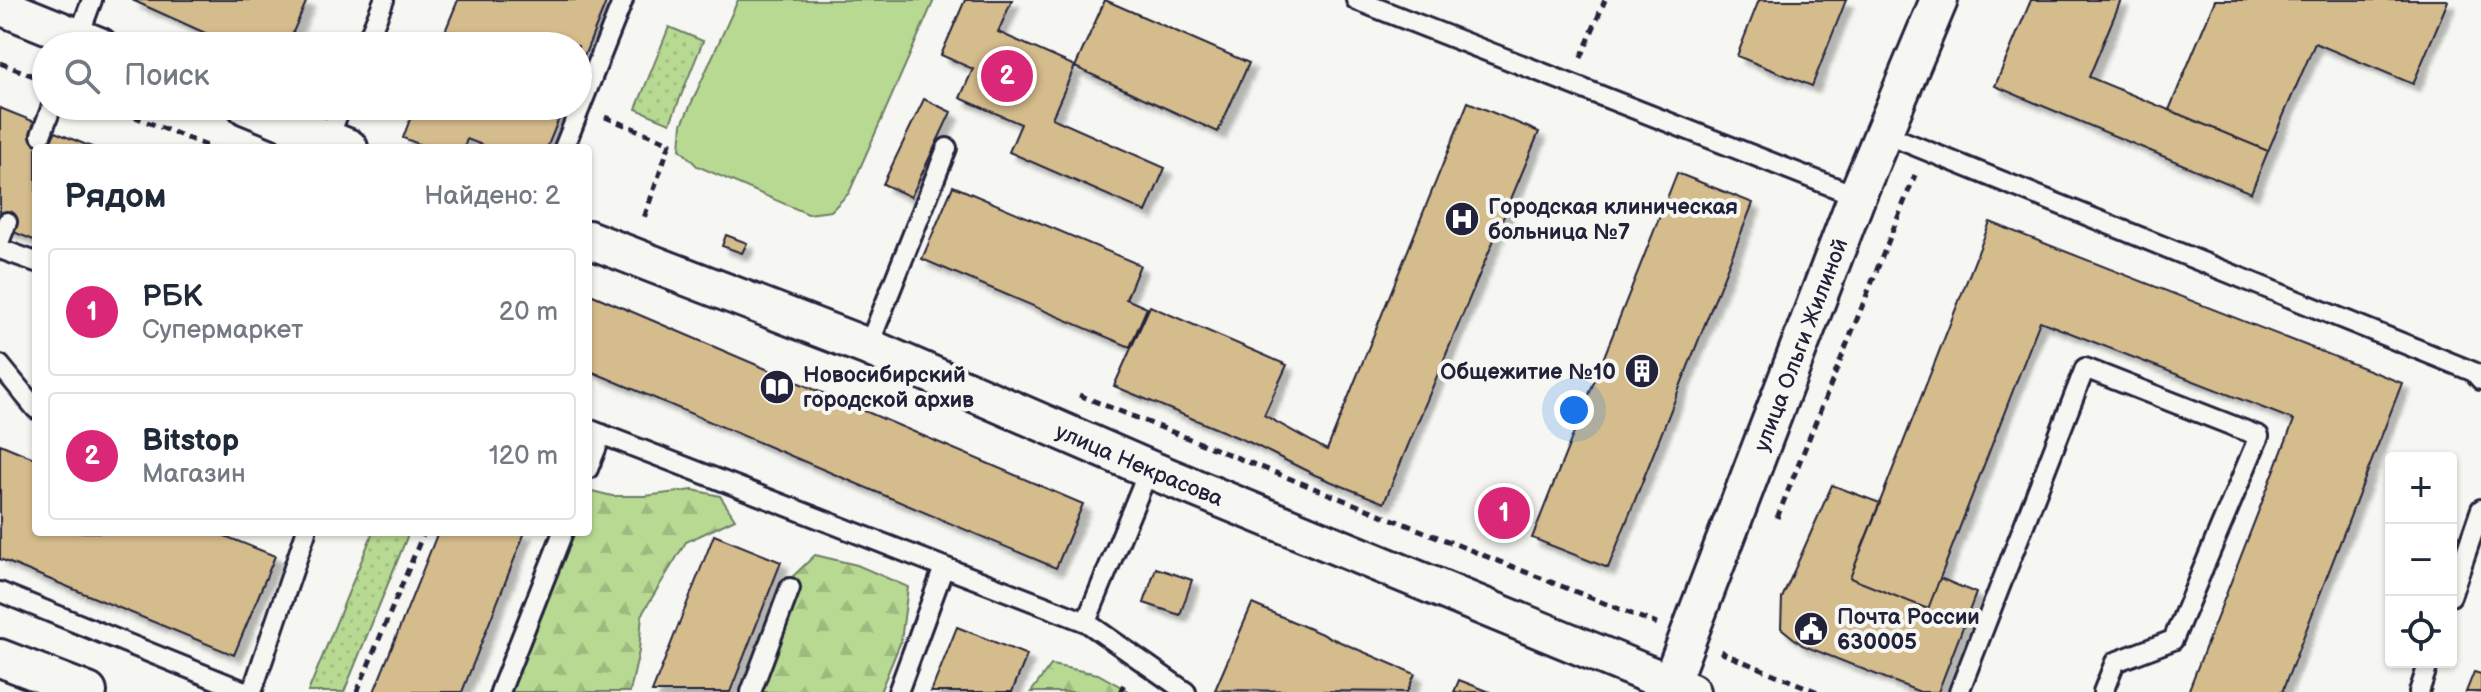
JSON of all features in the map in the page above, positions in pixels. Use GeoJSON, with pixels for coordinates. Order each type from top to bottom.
{"type":"FeatureCollection","features":[{"type":"Feature","properties":{"kind":"street","name":"улица Ольги Жилиной"},"geometry":{"type":"LineString","coordinates":[[1676,689],[1688,638],[1857,196],[1939,0]]}},
{"type":"Feature","properties":{"kind":"street"},"geometry":{"type":"LineString","coordinates":[[0,6],[59,32]]}},
{"type":"Feature","properties":{"kind":"street"},"geometry":{"type":"LineString","coordinates":[[280,120],[338,144]]}},
{"type":"Feature","properties":{"kind":"street","name":"улица Некрасова"},"geometry":{"type":"LineString","coordinates":[[592,241],[868,347],[1149,469],[1676,689]]}},
{"type":"Feature","properties":{"kind":"street"},"geometry":{"type":"LineString","coordinates":[[0,658],[82,691]]}},
{"type":"Feature","properties":{"kind":"lane"},"geometry":{"type":"LineString","coordinates":[[86,32],[92,0]]}},
{"type":"Feature","properties":{"kind":"lane"},"geometry":{"type":"LineString","coordinates":[[371,32],[384,0]]}},
{"type":"Feature","properties":{"kind":"lane"},"geometry":{"type":"LineString","coordinates":[[592,78],[623,0]]}},
{"type":"Feature","properties":{"kind":"lane"},"geometry":{"type":"LineString","coordinates":[[1356,0],[1857,196]]}},
{"type":"Feature","properties":{"kind":"lane"},"geometry":{"type":"LineString","coordinates":[[41,135],[47,120]]}},
{"type":"Feature","properties":{"kind":"lane"},"geometry":{"type":"LineString","coordinates":[[338,144],[340,120]]}},
{"type":"Feature","properties":{"kind":"lane"},"geometry":{"type":"LineString","coordinates":[[566,144],[575,120]]}},
{"type":"Feature","properties":{"kind":"lane"},"geometry":{"type":"LineString","coordinates":[[1883,133],[2474,372],[2481,380]]}},
{"type":"Feature","properties":{"kind":"lane"},"geometry":{"type":"LineString","coordinates":[[868,347],[947,148]]}},
{"type":"Feature","properties":{"kind":"lane"},"geometry":{"type":"LineString","coordinates":[[0,240],[7,222]]}},
{"type":"Feature","properties":{"kind":"lane"},"geometry":{"type":"LineString","coordinates":[[0,249],[32,261]]}},
{"type":"Feature","properties":{"kind":"lane"},"geometry":{"type":"LineString","coordinates":[[0,365],[32,404]]}},
{"type":"Feature","properties":{"kind":"lane"},"geometry":{"type":"LineString","coordinates":[[1959,692],[2085,368],[2259,436],[2173,640],[2115,662],[2103,692]]}},
{"type":"Feature","properties":{"kind":"lane"},"geometry":{"type":"LineString","coordinates":[[595,431],[1086,622],[1186,692]]}},
{"type":"Feature","properties":{"kind":"lane"},"geometry":{"type":"LineString","coordinates":[[1086,622],[1149,469]]}},
{"type":"Feature","properties":{"kind":"lane"},"geometry":{"type":"LineString","coordinates":[[2457,579],[2481,509]]}},
{"type":"Feature","properties":{"kind":"lane"},"geometry":{"type":"LineString","coordinates":[[0,592],[250,692],[305,536]]}},
{"type":"Feature","properties":{"kind":"lane"},"geometry":{"type":"LineString","coordinates":[[500,692],[561,536]]}},
{"type":"Feature","properties":{"kind":"lane"},"geometry":{"type":"LineString","coordinates":[[898,692],[944,567]]}},
{"type":"Feature","properties":{"kind":"lane"},"geometry":{"type":"LineString","coordinates":[[751,692],[790,588]]}},
{"type":"Feature","properties":{"kind":"lane"},"geometry":{"type":"LineString","coordinates":[[2419,692],[2427,668]]}},
{"type":"Feature","properties":{"kind":"path"},"geometry":{"type":"LineString","coordinates":[[1570,84],[1605,0]]}},
{"type":"Feature","properties":{"kind":"path"},"geometry":{"type":"LineString","coordinates":[[0,63],[32,76]]}},
{"type":"Feature","properties":{"kind":"path"},"geometry":{"type":"LineString","coordinates":[[592,113],[670,143],[642,220],[656,226]]}},
{"type":"Feature","properties":{"kind":"path"},"geometry":{"type":"LineString","coordinates":[[143,120],[202,144]]}},
{"type":"Feature","properties":{"kind":"path"},"geometry":{"type":"LineString","coordinates":[[1776,520],[1925,150]]}},
{"type":"Feature","properties":{"kind":"path"},"geometry":{"type":"LineString","coordinates":[[1071,392],[1647,619],[1818,692]]}},
{"type":"Feature","properties":{"kind":"path"},"geometry":{"type":"LineString","coordinates":[[357,692],[422,536]]}},
{"type":"Feature","properties":{"kind":"path"},"geometry":{"type":"LineString","coordinates":[[1717,666],[1728,639]]}},
{"type":"Feature","properties":{"kind":"green space"},"geometry":{"type":"Polygon","coordinates":[[[738,0],[934,0],[849,193],[831,211],[808,214],[697,166],[680,149],[682,124],[738,0]]]}},
{"type":"Feature","properties":{"kind":"green space"},"geometry":{"type":"Polygon","coordinates":[[[669,27],[703,41],[670,123],[636,109],[669,27]]]}},
{"type":"Feature","properties":{"kind":"green space"},"geometry":{"type":"Polygon","coordinates":[[[693,490],[720,496],[735,519],[686,542],[642,614],[639,651],[630,692],[497,692],[555,536],[592,536],[592,491],[612,496],[645,496],[693,490]]]}},
{"type":"Feature","properties":{"kind":"green space"},"geometry":{"type":"Polygon","coordinates":[[[371,536],[407,536],[344,692],[308,692],[371,536]]]}},
{"type":"Feature","properties":{"kind":"green space"},"geometry":{"type":"Polygon","coordinates":[[[815,555],[857,565],[908,587],[901,641],[880,692],[758,692],[788,581],[815,555]]]}},
{"type":"Feature","properties":{"kind":"green space"},"geometry":{"type":"Polygon","coordinates":[[[1051,665],[1098,674],[1130,692],[1031,692],[1051,665]]]}},
{"type":"Feature","properties":{"kind":"building"},"geometry":{"type":"Polygon","coordinates":[[[132,0],[307,0],[293,32],[203,32],[132,0]]]}},
{"type":"Feature","properties":{"kind":"building"},"geometry":{"type":"Polygon","coordinates":[[[458,0],[607,0],[592,37],[592,32],[445,32],[458,0]]]}},
{"type":"Feature","properties":{"kind":"building"},"geometry":{"type":"Polygon","coordinates":[[[965,0],[1012,0],[998,32],[1075,66],[1052,118],[1165,168],[1146,212],[1009,152],[1021,124],[960,98],[973,69],[941,55],[965,0]]]}},
{"type":"Feature","properties":{"kind":"building"},"geometry":{"type":"Polygon","coordinates":[[[1105,0],[1249,63],[1218,132],[1075,67],[1105,0]]]}},
{"type":"Feature","properties":{"kind":"building"},"geometry":{"type":"Polygon","coordinates":[[[1759,0],[1846,0],[1812,86],[1737,56],[1759,0]]]}},
{"type":"Feature","properties":{"kind":"building"},"geometry":{"type":"Polygon","coordinates":[[[2031,0],[2121,0],[2089,77],[2268,151],[2251,193],[1995,86],[2031,0]]]}},
{"type":"Feature","properties":{"kind":"building"},"geometry":{"type":"Polygon","coordinates":[[[2215,0],[2448,1],[2413,84],[2315,43],[2268,151],[2169,110],[2215,0]]]}},
{"type":"Feature","properties":{"kind":"building"},"geometry":{"type":"Polygon","coordinates":[[[924,99],[951,112],[911,197],[883,184],[924,99]]]}},
{"type":"Feature","properties":{"kind":"building","name":"Городская клиническая больница №7"},"geometry":{"type":"Polygon","coordinates":[[[1468,102],[1539,132],[1384,503],[1114,386],[1150,306],[1287,365],[1264,415],[1327,450],[1468,102]]]}},
{"type":"Feature","properties":{"kind":"building"},"geometry":{"type":"Polygon","coordinates":[[[0,108],[35,122],[31,131],[52,139],[55,132],[84,144],[32,144],[32,239],[6,229],[0,219],[0,108]]]}},
{"type":"Feature","properties":{"kind":"building"},"geometry":{"type":"Polygon","coordinates":[[[410,120],[558,120],[549,144],[480,144],[467,139],[465,144],[419,144],[403,138],[410,120]]]}},
{"type":"Feature","properties":{"kind":"building","name":"Общежитие №10"},"geometry":{"type":"Polygon","coordinates":[[[1677,173],[1753,203],[1608,568],[1532,538],[1677,173]]]}},
{"type":"Feature","properties":{"kind":"building"},"geometry":{"type":"Polygon","coordinates":[[[953,186],[1140,265],[1126,299],[1147,308],[1130,347],[922,259],[953,186]]]}},
{"type":"Feature","properties":{"kind":"building"},"geometry":{"type":"Polygon","coordinates":[[[1990,222],[2402,383],[2282,692],[2188,692],[2294,420],[2040,321],[1928,609],[1850,578],[1990,222]]]}},
{"type":"Feature","properties":{"kind":"building"},"geometry":{"type":"Polygon","coordinates":[[[726,235],[747,243],[742,253],[722,246],[726,235]]]}},
{"type":"Feature","properties":{"kind":"building"},"geometry":{"type":"Polygon","coordinates":[[[592,295],[1083,504],[1056,568],[592,372],[592,295]]]}},
{"type":"Feature","properties":{"kind":"building"},"geometry":{"type":"Polygon","coordinates":[[[0,444],[32,457],[32,536],[225,536],[275,556],[234,655],[0,559],[0,444]]]}},
{"type":"Feature","properties":{"kind":"building"},"geometry":{"type":"Polygon","coordinates":[[[1832,485],[1880,503],[1850,578],[1928,609],[1940,578],[1976,593],[1938,692],[1920,692],[1802,645],[1781,628],[1782,598],[1832,485]]]}},
{"type":"Feature","properties":{"kind":"building"},"geometry":{"type":"Polygon","coordinates":[[[714,535],[781,562],[730,692],[652,692],[714,535]]]}},
{"type":"Feature","properties":{"kind":"building"},"geometry":{"type":"Polygon","coordinates":[[[436,536],[523,536],[462,692],[374,692],[436,536]]]}},
{"type":"Feature","properties":{"kind":"building"},"geometry":{"type":"Polygon","coordinates":[[[1156,568],[1192,580],[1180,615],[1144,603],[1156,568]]]}},
{"type":"Feature","properties":{"kind":"building"},"geometry":{"type":"Polygon","coordinates":[[[1252,604],[1415,674],[1407,692],[1215,690],[1252,604]]]}},
{"type":"Feature","properties":{"kind":"building"},"geometry":{"type":"Polygon","coordinates":[[[957,627],[1027,655],[1012,692],[931,692],[957,627]]]}},
{"type":"Feature","properties":{"kind":"building"},"geometry":{"type":"Polygon","coordinates":[[[2474,672],[2481,674],[2481,692],[2466,692],[2474,672]]]}},
{"type":"Feature","properties":{"kind":"building"},"geometry":{"type":"Polygon","coordinates":[[[1459,680],[1490,692],[1454,692],[1459,680]]]}},
{"type":"Feature","properties":{"kind":"place","name":"Bitstop"},"geometry":{"type":"Point","coordinates":[1007,76]}},
{"type":"Feature","properties":{"kind":"place","name":"Городская клиническая больница №7"},"geometry":{"type":"Point","coordinates":[1462,219]}},
{"type":"Feature","properties":{"kind":"place","name":"Общежитие №10"},"geometry":{"type":"Point","coordinates":[1642,371]}},
{"type":"Feature","properties":{"kind":"place","name":"Новосибирский городской архив"},"geometry":{"type":"Point","coordinates":[777,387]}},
{"type":"Feature","properties":{"kind":"place","name":"РБК"},"geometry":{"type":"Point","coordinates":[1504,513]}},
{"type":"Feature","properties":{"kind":"place","name":"Почта России 630005"},"geometry":{"type":"Point","coordinates":[1811,629]}}]}
